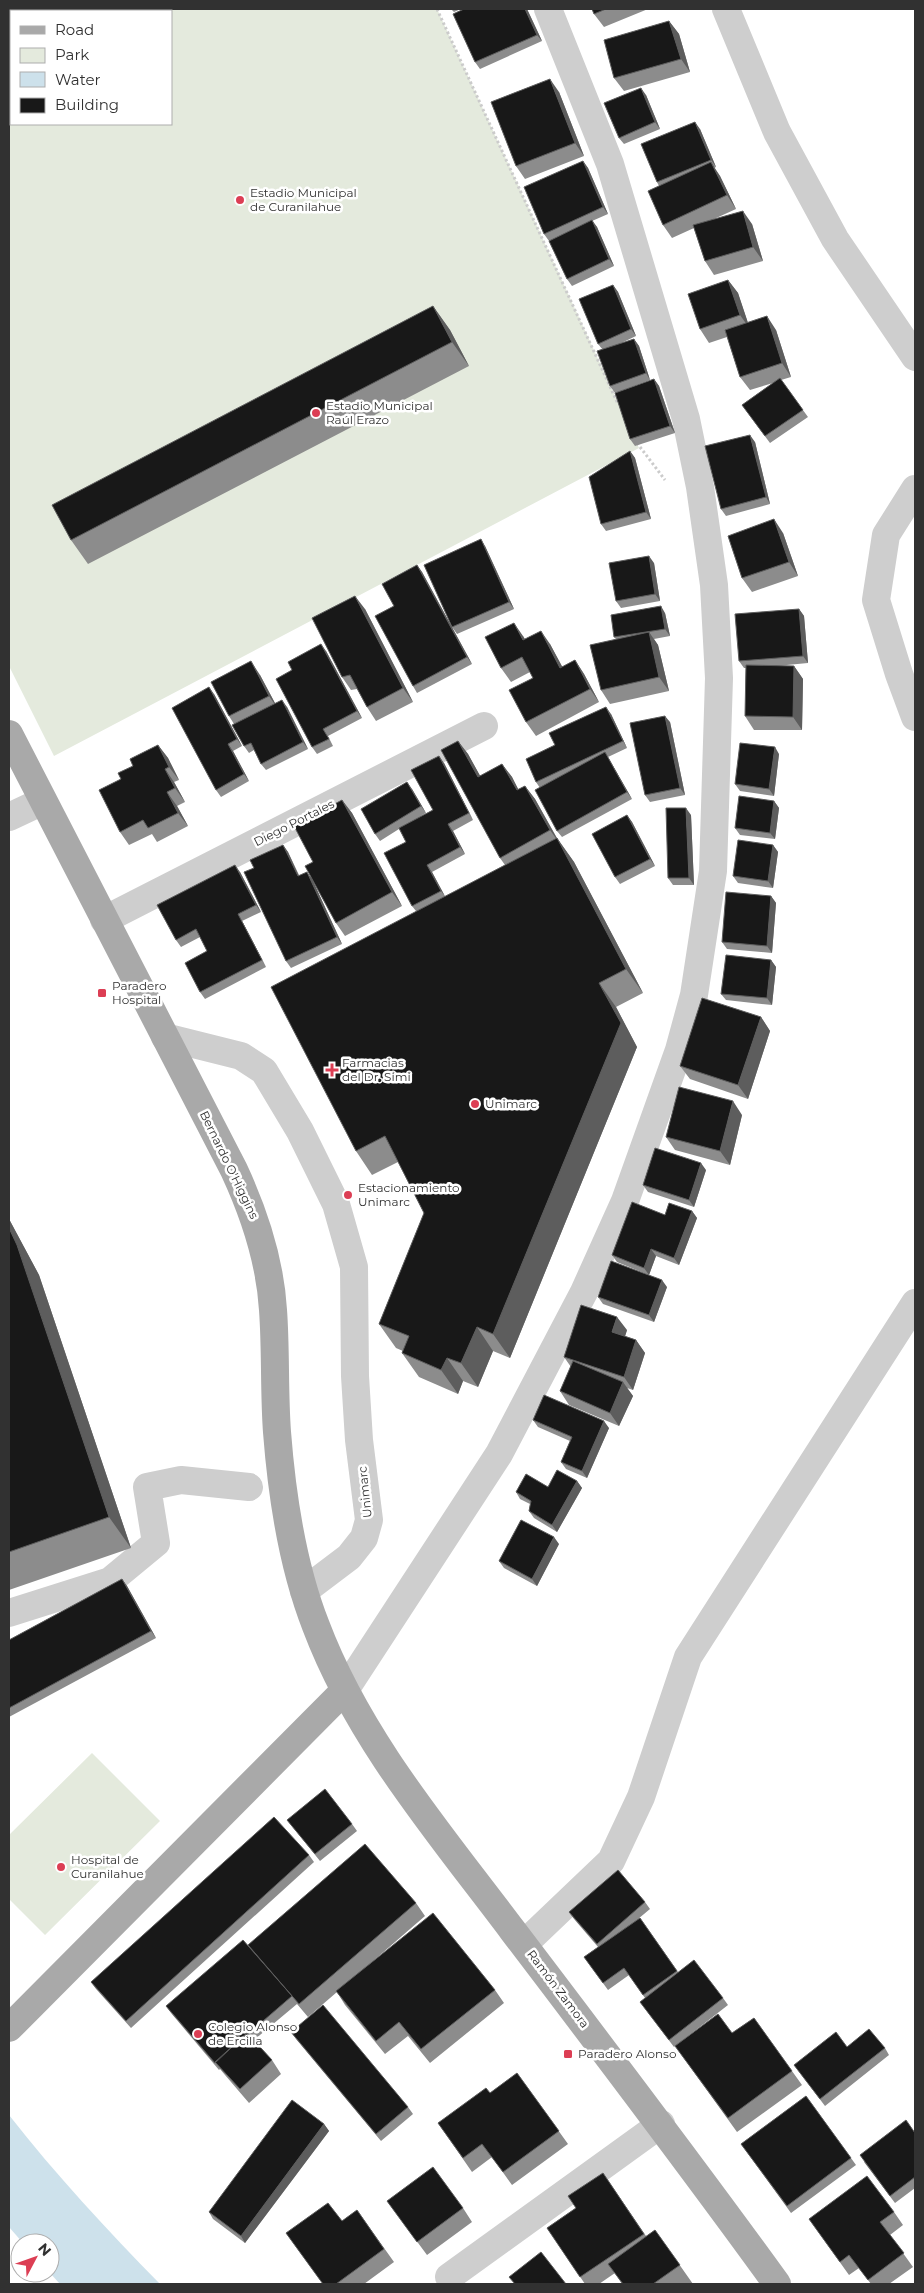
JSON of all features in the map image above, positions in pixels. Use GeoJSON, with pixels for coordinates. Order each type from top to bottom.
{"type":"FeatureCollection","features":[{"type":"Feature","properties":{"kind":"main road","name":"Bernardo O'Higgins"},"geometry":{"type":"LineString","coordinates":[[13,751],[43,801],[234,1170],[257,1223],[273,1308],[276,1415],[281,1469],[295,1556],[304,1590],[325,1649],[345,1690]]}},
{"type":"Feature","properties":{"kind":"main road","name":"Ramón Zamora"},"geometry":{"type":"LineString","coordinates":[[345,1690],[374,1740],[418,1805],[661,2124],[777,2284]]}},
{"type":"Feature","properties":{"kind":"main road"},"geometry":{"type":"LineString","coordinates":[[9,2028],[345,1690]]}},
{"type":"Feature","properties":{"kind":"street"},"geometry":{"type":"LineString","coordinates":[[345,1690],[499,1454],[584,1292],[617,1220],[679,1050],[694,995],[713,871],[719,678],[714,585],[700,486],[686,419],[610,164],[548,9]]}},
{"type":"Feature","properties":{"kind":"street"},"geometry":{"type":"LineString","coordinates":[[726,9],[777,132],[834,239],[915,357]]}},
{"type":"Feature","properties":{"kind":"street"},"geometry":{"type":"LineString","coordinates":[[915,489],[886,535],[876,600],[899,674],[915,717]]}},
{"type":"Feature","properties":{"kind":"street","name":"Diego Portales"},"geometry":{"type":"LineString","coordinates":[[104,920],[484,726]]}},
{"type":"Feature","properties":{"kind":"street"},"geometry":{"type":"LineString","coordinates":[[9,817],[43,801]]}},
{"type":"Feature","properties":{"kind":"street","name":"Unimarc"},"geometry":{"type":"LineString","coordinates":[[165,1037],[241,1056],[264,1071],[300,1130],[336,1204],[354,1267],[355,1376],[358,1440],[369,1520],[364,1538],[349,1557],[304,1590]]}},
{"type":"Feature","properties":{"kind":"street"},"geometry":{"type":"LineString","coordinates":[[524,1944],[611,1861],[641,1797],[688,1657],[915,1303]]}},
{"type":"Feature","properties":{"kind":"street"},"geometry":{"type":"LineString","coordinates":[[9,1613],[110,1581],[156,1543],[147,1487],[181,1480],[249,1487]]}},
{"type":"Feature","properties":{"kind":"street"},"geometry":{"type":"LineString","coordinates":[[450,2277],[661,2124]]}},
{"type":"Feature","properties":{"kind":"path"},"geometry":{"type":"LineString","coordinates":[[437,9],[622,412]]}},
{"type":"Feature","properties":{"kind":"path"},"geometry":{"type":"LineString","coordinates":[[635,439],[639,448],[669,485]]}},
{"type":"Feature","properties":{"kind":"green space","name":"Estadio Municipal Raúl Erazo"},"geometry":{"type":"Polygon","coordinates":[[[9,9],[437,9],[639,448],[54,756],[9,666],[9,9]]]}},
{"type":"Feature","properties":{"kind":"green space","name":"Hospital de Curanilahue"},"geometry":{"type":"Polygon","coordinates":[[[92,1753],[160,1821],[45,1935],[9,1899],[9,1835],[92,1753]]]}},
{"type":"Feature","properties":{"kind":"water"},"geometry":{"type":"Polygon","coordinates":[[[9,2115],[82,2202],[160,2284],[60,2284],[60,2233],[14,2233],[9,2227],[9,2115]]]}},
{"type":"Feature","properties":{"kind":"building"},"geometry":{"type":"Polygon","coordinates":[[[9,9],[74,9],[10,10],[9,43],[9,9]]]}},
{"type":"Feature","properties":{"kind":"building"},"geometry":{"type":"Polygon","coordinates":[[[464,9],[525,9],[537,35],[475,62],[453,14],[464,9]]]}},
{"type":"Feature","properties":{"kind":"building"},"geometry":{"type":"Polygon","coordinates":[[[592,9],[606,9],[594,14],[592,9]]]}},
{"type":"Feature","properties":{"kind":"building"},"geometry":{"type":"Polygon","coordinates":[[[669,21],[681,59],[614,78],[604,40],[669,21]]]}},
{"type":"Feature","properties":{"kind":"building"},"geometry":{"type":"Polygon","coordinates":[[[550,79],[575,143],[516,166],[491,102],[550,79]]]}},
{"type":"Feature","properties":{"kind":"building"},"geometry":{"type":"Polygon","coordinates":[[[641,88],[655,122],[619,138],[604,103],[641,88]]]}},
{"type":"Feature","properties":{"kind":"building"},"geometry":{"type":"Polygon","coordinates":[[[695,122],[711,160],[657,182],[641,144],[695,122]]]}},
{"type":"Feature","properties":{"kind":"building"},"geometry":{"type":"Polygon","coordinates":[[[583,161],[603,207],[544,234],[524,187],[583,161]]]}},
{"type":"Feature","properties":{"kind":"building"},"geometry":{"type":"Polygon","coordinates":[[[711,162],[727,195],[663,225],[648,191],[711,162]]]}},
{"type":"Feature","properties":{"kind":"building"},"geometry":{"type":"Polygon","coordinates":[[[743,211],[753,247],[705,261],[693,225],[743,211]]]}},
{"type":"Feature","properties":{"kind":"building"},"geometry":{"type":"Polygon","coordinates":[[[592,220],[609,259],[567,279],[549,241],[592,220]]]}},
{"type":"Feature","properties":{"kind":"building"},"geometry":{"type":"Polygon","coordinates":[[[728,280],[740,315],[700,329],[688,294],[728,280]]]}},
{"type":"Feature","properties":{"kind":"building"},"geometry":{"type":"Polygon","coordinates":[[[613,285],[631,329],[598,344],[579,299],[613,285]]]}},
{"type":"Feature","properties":{"kind":"building"},"geometry":{"type":"Polygon","coordinates":[[[433,306],[452,342],[71,540],[52,505],[433,306]]]}},
{"type":"Feature","properties":{"kind":"building"},"geometry":{"type":"Polygon","coordinates":[[[767,316],[782,363],[740,377],[725,330],[767,316]]]}},
{"type":"Feature","properties":{"kind":"building"},"geometry":{"type":"Polygon","coordinates":[[[634,339],[646,373],[610,386],[597,351],[634,339]]]}},
{"type":"Feature","properties":{"kind":"building"},"geometry":{"type":"Polygon","coordinates":[[[780,378],[803,410],[765,436],[742,405],[780,378]]]}},
{"type":"Feature","properties":{"kind":"building"},"geometry":{"type":"Polygon","coordinates":[[[654,379],[670,426],[630,439],[615,393],[654,379]]]}},
{"type":"Feature","properties":{"kind":"building"},"geometry":{"type":"Polygon","coordinates":[[[750,435],[766,497],[721,509],[705,446],[750,435]]]}},
{"type":"Feature","properties":{"kind":"building"},"geometry":{"type":"Polygon","coordinates":[[[630,451],[646,512],[601,524],[589,477],[630,451]]]}},
{"type":"Feature","properties":{"kind":"building"},"geometry":{"type":"Polygon","coordinates":[[[774,519],[789,562],[742,578],[728,536],[774,519]]]}},
{"type":"Feature","properties":{"kind":"building"},"geometry":{"type":"Polygon","coordinates":[[[481,539],[509,602],[452,627],[424,565],[481,539]]]}},
{"type":"Feature","properties":{"kind":"building"},"geometry":{"type":"Polygon","coordinates":[[[649,556],[655,594],[616,601],[609,563],[649,556]]]}},
{"type":"Feature","properties":{"kind":"building"},"geometry":{"type":"Polygon","coordinates":[[[417,565],[467,657],[413,686],[375,616],[394,606],[382,584],[417,565]]]}},
{"type":"Feature","properties":{"kind":"building"},"geometry":{"type":"Polygon","coordinates":[[[355,596],[403,688],[367,707],[350,675],[342,677],[312,618],[355,596]]]}},
{"type":"Feature","properties":{"kind":"building"},"geometry":{"type":"Polygon","coordinates":[[[661,606],[665,629],[614,637],[611,615],[661,606]]]}},
{"type":"Feature","properties":{"kind":"building"},"geometry":{"type":"Polygon","coordinates":[[[799,609],[803,656],[739,661],[735,614],[799,609]]]}},
{"type":"Feature","properties":{"kind":"building"},"geometry":{"type":"Polygon","coordinates":[[[514,623],[523,640],[541,631],[560,668],[575,660],[590,689],[526,722],[509,690],[533,678],[522,657],[501,668],[485,637],[514,623]]]}},
{"type":"Feature","properties":{"kind":"building"},"geometry":{"type":"Polygon","coordinates":[[[649,632],[659,677],[601,690],[590,645],[649,632]]]}},
{"type":"Feature","properties":{"kind":"building"},"geometry":{"type":"Polygon","coordinates":[[[321,644],[357,711],[323,729],[329,739],[312,747],[276,679],[292,670],[288,662],[321,644]]]}},
{"type":"Feature","properties":{"kind":"building"},"geometry":{"type":"Polygon","coordinates":[[[251,661],[269,696],[229,716],[211,682],[251,661]]]}},
{"type":"Feature","properties":{"kind":"building"},"geometry":{"type":"Polygon","coordinates":[[[746,665],[794,666],[793,717],[745,716],[746,665]]]}},
{"type":"Feature","properties":{"kind":"building"},"geometry":{"type":"Polygon","coordinates":[[[209,687],[237,739],[228,744],[244,774],[216,790],[172,708],[209,687]]]}},
{"type":"Feature","properties":{"kind":"building"},"geometry":{"type":"Polygon","coordinates":[[[282,700],[303,742],[261,764],[251,743],[244,746],[232,725],[282,700]]]}},
{"type":"Feature","properties":{"kind":"building"},"geometry":{"type":"Polygon","coordinates":[[[606,707],[623,741],[536,782],[526,759],[555,745],[549,733],[606,707]]]}},
{"type":"Feature","properties":{"kind":"building"},"geometry":{"type":"Polygon","coordinates":[[[665,716],[680,788],[645,795],[630,723],[665,716]]]}},
{"type":"Feature","properties":{"kind":"building"},"geometry":{"type":"Polygon","coordinates":[[[458,741],[478,777],[502,764],[517,790],[525,786],[550,830],[500,858],[441,750],[458,741]]]}},
{"type":"Feature","properties":{"kind":"building"},"geometry":{"type":"Polygon","coordinates":[[[740,743],[775,747],[769,789],[735,784],[740,743]]]}},
{"type":"Feature","properties":{"kind":"building"},"geometry":{"type":"Polygon","coordinates":[[[158,745],[169,767],[165,769],[175,788],[167,792],[178,813],[148,828],[143,820],[120,832],[99,790],[121,779],[118,773],[133,766],[130,759],[158,745]]]}},
{"type":"Feature","properties":{"kind":"building"},"geometry":{"type":"Polygon","coordinates":[[[605,752],[627,792],[557,831],[535,790],[605,752]]]}},
{"type":"Feature","properties":{"kind":"building"},"geometry":{"type":"Polygon","coordinates":[[[439,756],[469,813],[448,824],[460,847],[427,865],[441,891],[412,906],[384,853],[406,842],[399,828],[433,810],[411,770],[439,756]]]}},
{"type":"Feature","properties":{"kind":"building"},"geometry":{"type":"Polygon","coordinates":[[[407,782],[421,806],[375,834],[361,809],[407,782]]]}},
{"type":"Feature","properties":{"kind":"building"},"geometry":{"type":"Polygon","coordinates":[[[739,796],[774,801],[770,833],[735,828],[739,796]]]}},
{"type":"Feature","properties":{"kind":"building"},"geometry":{"type":"Polygon","coordinates":[[[342,800],[392,892],[336,923],[305,866],[313,862],[294,826],[342,800]]]}},
{"type":"Feature","properties":{"kind":"building"},"geometry":{"type":"Polygon","coordinates":[[[666,808],[686,808],[689,878],[668,878],[666,808]]]}},
{"type":"Feature","properties":{"kind":"building"},"geometry":{"type":"Polygon","coordinates":[[[627,815],[650,859],[615,877],[592,834],[627,815]]]}},
{"type":"Feature","properties":{"kind":"building","name":"Unimarc"},"geometry":{"type":"Polygon","coordinates":[[[557,838],[626,969],[599,983],[621,1023],[493,1334],[477,1327],[461,1363],[447,1358],[441,1370],[402,1353],[409,1336],[379,1324],[424,1213],[385,1136],[356,1151],[271,987],[557,838]]]}},
{"type":"Feature","properties":{"kind":"building"},"geometry":{"type":"Polygon","coordinates":[[[738,840],[773,845],[768,881],[733,876],[738,840]]]}},
{"type":"Feature","properties":{"kind":"building"},"geometry":{"type":"Polygon","coordinates":[[[283,845],[298,876],[307,872],[337,937],[286,961],[244,872],[254,868],[250,860],[283,845]]]}},
{"type":"Feature","properties":{"kind":"building"},"geometry":{"type":"Polygon","coordinates":[[[235,865],[256,905],[238,914],[262,960],[200,992],[185,963],[207,951],[196,929],[176,940],[157,905],[235,865]]]}},
{"type":"Feature","properties":{"kind":"building"},"geometry":{"type":"Polygon","coordinates":[[[726,892],[771,896],[767,946],[722,942],[726,892]]]}},
{"type":"Feature","properties":{"kind":"building"},"geometry":{"type":"Polygon","coordinates":[[[726,955],[771,960],[767,998],[721,994],[726,955]]]}},
{"type":"Feature","properties":{"kind":"building"},"geometry":{"type":"Polygon","coordinates":[[[702,998],[761,1017],[738,1085],[680,1066],[702,998]]]}},
{"type":"Feature","properties":{"kind":"building"},"geometry":{"type":"Polygon","coordinates":[[[679,1087],[733,1101],[720,1151],[666,1137],[679,1087]]]}},
{"type":"Feature","properties":{"kind":"building"},"geometry":{"type":"Polygon","coordinates":[[[655,1148],[701,1163],[689,1200],[643,1185],[655,1148]]]}},
{"type":"Feature","properties":{"kind":"building"},"geometry":{"type":"Polygon","coordinates":[[[632,1202],[665,1215],[669,1203],[692,1211],[674,1258],[651,1249],[644,1268],[612,1255],[632,1202]]]}},
{"type":"Feature","properties":{"kind":"building"},"geometry":{"type":"Polygon","coordinates":[[[9,1228],[17,1245],[109,1517],[9,1552],[9,1228]]]}},
{"type":"Feature","properties":{"kind":"building"},"geometry":{"type":"Polygon","coordinates":[[[611,1261],[662,1280],[649,1315],[598,1297],[611,1261]]]}},
{"type":"Feature","properties":{"kind":"building"},"geometry":{"type":"Polygon","coordinates":[[[581,1305],[617,1317],[612,1332],[636,1340],[624,1377],[564,1357],[581,1305]]]}},
{"type":"Feature","properties":{"kind":"building"},"geometry":{"type":"Polygon","coordinates":[[[573,1361],[623,1382],[610,1413],[560,1391],[573,1361]]]}},
{"type":"Feature","properties":{"kind":"building"},"geometry":{"type":"Polygon","coordinates":[[[544,1395],[604,1421],[582,1471],[561,1462],[572,1437],[533,1420],[544,1395]]]}},
{"type":"Feature","properties":{"kind":"building"},"geometry":{"type":"Polygon","coordinates":[[[557,1470],[577,1481],[552,1525],[529,1511],[531,1501],[516,1492],[526,1474],[548,1487],[557,1470]]]}},
{"type":"Feature","properties":{"kind":"building"},"geometry":{"type":"Polygon","coordinates":[[[521,1520],[554,1537],[532,1579],[499,1561],[521,1520]]]}},
{"type":"Feature","properties":{"kind":"building"},"geometry":{"type":"Polygon","coordinates":[[[122,1579],[151,1631],[9,1708],[9,1640],[122,1579]]]}},
{"type":"Feature","properties":{"kind":"building"},"geometry":{"type":"Polygon","coordinates":[[[325,1789],[352,1824],[315,1854],[287,1820],[325,1789]]]}},
{"type":"Feature","properties":{"kind":"building"},"geometry":{"type":"Polygon","coordinates":[[[274,1817],[309,1855],[126,2021],[91,1982],[274,1817]]]}},
{"type":"Feature","properties":{"kind":"building"},"geometry":{"type":"Polygon","coordinates":[[[365,1844],[416,1903],[299,2004],[248,1945],[365,1844]]]}},
{"type":"Feature","properties":{"kind":"building"},"geometry":{"type":"Polygon","coordinates":[[[618,1870],[645,1902],[597,1944],[569,1912],[618,1870]]]}},
{"type":"Feature","properties":{"kind":"building"},"geometry":{"type":"Polygon","coordinates":[[[433,1913],[495,1990],[421,2049],[399,2022],[376,2041],[336,1991],[433,1913]]]}},
{"type":"Feature","properties":{"kind":"building"},"geometry":{"type":"Polygon","coordinates":[[[640,1918],[677,1971],[643,1995],[624,1968],[603,1983],[584,1957],[640,1918]]]}},
{"type":"Feature","properties":{"kind":"building"},"geometry":{"type":"Polygon","coordinates":[[[243,1940],[292,1996],[247,2033],[215,2063],[166,2006],[243,1940]]]}},
{"type":"Feature","properties":{"kind":"building"},"geometry":{"type":"Polygon","coordinates":[[[694,1960],[723,1998],[669,2040],[640,2002],[694,1960]]]}},
{"type":"Feature","properties":{"kind":"building"},"geometry":{"type":"Polygon","coordinates":[[[323,2005],[408,2107],[376,2134],[291,2032],[323,2005]]]}},
{"type":"Feature","properties":{"kind":"building"},"geometry":{"type":"Polygon","coordinates":[[[718,2014],[732,2033],[754,2018],[792,2071],[728,2118],[675,2046],[718,2014]]]}},
{"type":"Feature","properties":{"kind":"building"},"geometry":{"type":"Polygon","coordinates":[[[869,2029],[885,2048],[820,2099],[794,2065],[836,2032],[847,2047],[869,2029]]]}},
{"type":"Feature","properties":{"kind":"building"},"geometry":{"type":"Polygon","coordinates":[[[247,2033],[272,2060],[240,2089],[215,2062],[247,2033]]]}},
{"type":"Feature","properties":{"kind":"building"},"geometry":{"type":"Polygon","coordinates":[[[517,2073],[559,2131],[503,2172],[482,2144],[463,2158],[438,2123],[486,2088],[490,2093],[517,2073]]]}},
{"type":"Feature","properties":{"kind":"building"},"geometry":{"type":"Polygon","coordinates":[[[806,2096],[851,2158],[787,2206],[741,2144],[806,2096]]]}},
{"type":"Feature","properties":{"kind":"building"},"geometry":{"type":"Polygon","coordinates":[[[292,2100],[324,2124],[241,2236],[209,2212],[292,2100]]]}},
{"type":"Feature","properties":{"kind":"building"},"geometry":{"type":"Polygon","coordinates":[[[906,2120],[915,2133],[915,2177],[890,2196],[860,2155],[906,2120]]]}},
{"type":"Feature","properties":{"kind":"building"},"geometry":{"type":"Polygon","coordinates":[[[433,2167],[463,2208],[417,2242],[387,2201],[433,2167]]]}},
{"type":"Feature","properties":{"kind":"building"},"geometry":{"type":"Polygon","coordinates":[[[603,2173],[644,2234],[580,2277],[547,2228],[576,2208],[568,2196],[603,2173]]]}},
{"type":"Feature","properties":{"kind":"building"},"geometry":{"type":"Polygon","coordinates":[[[867,2176],[894,2212],[880,2222],[904,2253],[868,2280],[849,2255],[840,2262],[809,2219],[867,2176]]]}},
{"type":"Feature","properties":{"kind":"building"},"geometry":{"type":"Polygon","coordinates":[[[328,2203],[342,2221],[357,2210],[384,2249],[336,2284],[323,2284],[286,2233],[328,2203]]]}},
{"type":"Feature","properties":{"kind":"building"},"geometry":{"type":"Polygon","coordinates":[[[655,2230],[680,2265],[653,2284],[623,2284],[608,2264],[655,2230]]]}},
{"type":"Feature","properties":{"kind":"building"},"geometry":{"type":"Polygon","coordinates":[[[541,2252],[566,2284],[515,2284],[509,2277],[541,2252]]]}},
{"type":"Feature","properties":{"kind":"place","name":"Estadio Municipal de Curanilahue"},"geometry":{"type":"Point","coordinates":[240,200]}},
{"type":"Feature","properties":{"kind":"place","name":"Estadio Municipal Raúl Erazo"},"geometry":{"type":"Point","coordinates":[316,413]}},
{"type":"Feature","properties":{"kind":"place","name":"Paradero Hospital"},"geometry":{"type":"Point","coordinates":[102,993]}},
{"type":"Feature","properties":{"kind":"place","name":"Farmacias del Dr. Simi"},"geometry":{"type":"Point","coordinates":[332,1070]}},
{"type":"Feature","properties":{"kind":"place","name":"Unimarc"},"geometry":{"type":"Point","coordinates":[475,1104]}},
{"type":"Feature","properties":{"kind":"place","name":"Estacionamiento Unimarc"},"geometry":{"type":"Point","coordinates":[348,1195]}},
{"type":"Feature","properties":{"kind":"place","name":"Hospital de Curanilahue"},"geometry":{"type":"Point","coordinates":[61,1867]}},
{"type":"Feature","properties":{"kind":"place","name":"Colegio Alonso de Ercilla"},"geometry":{"type":"Point","coordinates":[198,2034]}},
{"type":"Feature","properties":{"kind":"place","name":"Paradero Alonso"},"geometry":{"type":"Point","coordinates":[568,2054]}}]}
